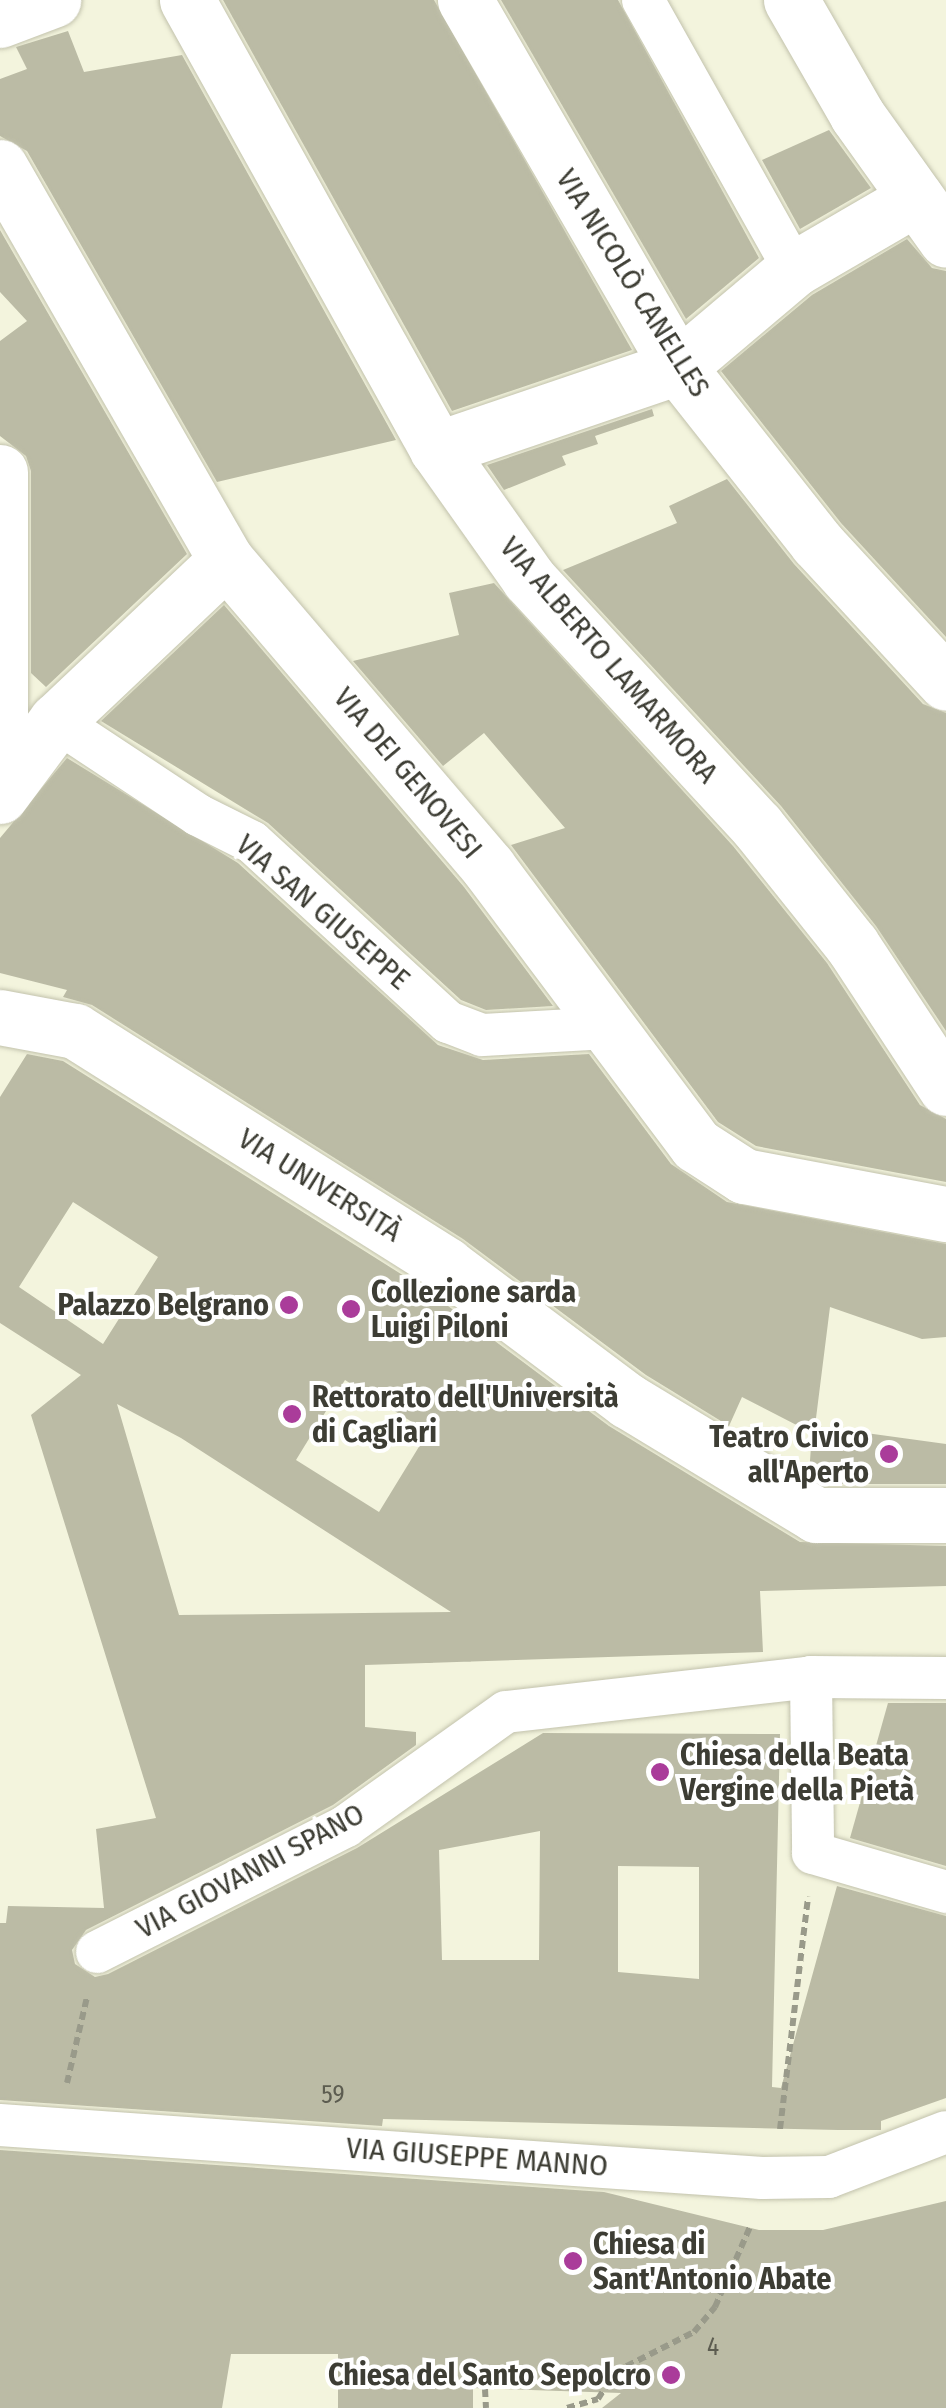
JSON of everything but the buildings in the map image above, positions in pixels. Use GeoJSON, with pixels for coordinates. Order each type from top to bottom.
{"type":"FeatureCollection","features":[{"type":"Feature","properties":{"kind":"street"},"geometry":{"type":"LineString","coordinates":[[0,20],[53,0]]}},
{"type":"Feature","properties":{"kind":"street","name":"VIA ALBERTO LAMARMORA"},"geometry":{"type":"LineString","coordinates":[[187,0],[437,449],[529,579],[757,826],[852,944],[946,1088]]}},
{"type":"Feature","properties":{"kind":"street","name":"VIA NICOLÒ CANELLES"},"geometry":{"type":"LineString","coordinates":[[464,0],[678,367],[818,543],[946,683]]}},
{"type":"Feature","properties":{"kind":"street"},"geometry":{"type":"LineString","coordinates":[[643,0],[794,269]]}},
{"type":"Feature","properties":{"kind":"street"},"geometry":{"type":"LineString","coordinates":[[437,449],[678,367],[794,269],[931,219],[857,114],[792,0]]}},
{"type":"Feature","properties":{"kind":"street","name":"VIA DEI GENOVESI"},"geometry":{"type":"LineString","coordinates":[[0,167],[226,560],[488,867],[696,1145],[744,1176],[946,1214]]}},
{"type":"Feature","properties":{"kind":"street"},"geometry":{"type":"LineString","coordinates":[[0,472],[1,729]]}},
{"type":"Feature","properties":{"kind":"street"},"geometry":{"type":"LineString","coordinates":[[0,796],[56,721],[226,560]]}},
{"type":"Feature","properties":{"kind":"street","name":"VIA SAN GIUSEPPE"},"geometry":{"type":"LineString","coordinates":[[56,721],[198,815],[252,842],[448,1022],[482,1034],[609,1028]]}},
{"type":"Feature","properties":{"kind":"street","name":"VIA UNIVERSITÀ"},"geometry":{"type":"LineString","coordinates":[[0,1017],[75,1031],[446,1264],[628,1400],[816,1515],[946,1516]]}},
{"type":"Feature","properties":{"kind":"street"},"geometry":{"type":"LineString","coordinates":[[811,1677],[813,1853],[946,1892]]}},
{"type":"Feature","properties":{"kind":"street","name":"VIA GIOVANNI SPANO"},"geometry":{"type":"LineString","coordinates":[[97,1952],[346,1826],[506,1712],[811,1677],[946,1678]]}},
{"type":"Feature","properties":{"kind":"street","name":"VIA GIUSEPPE MANNO"},"geometry":{"type":"LineString","coordinates":[[0,2125],[762,2178],[829,2177],[946,2132]]}},
{"type":"Feature","properties":{"kind":"path"},"geometry":{"type":"LineString","coordinates":[[780,2130],[813,1853]]}},
{"type":"Feature","properties":{"kind":"path"},"geometry":{"type":"LineString","coordinates":[[67,2084],[97,1952]]}},
{"type":"Feature","properties":{"kind":"path"},"geometry":{"type":"LineString","coordinates":[[567,2408],[598,2399],[615,2372],[694,2332],[715,2308],[750,2227]]}},
{"type":"Feature","properties":{"kind":"path"},"geometry":{"type":"LineString","coordinates":[[485,2389],[486,2408]]}},
{"type":"Feature","properties":{"kind":"place","name":"Palazzo Belgrano"},"geometry":{"type":"Point","coordinates":[289,1305]}},
{"type":"Feature","properties":{"kind":"place","name":"Collezione sarda Luigi Piloni"},"geometry":{"type":"Point","coordinates":[351,1309]}},
{"type":"Feature","properties":{"kind":"place","name":"Rettorato dell'Università di Cagliari"},"geometry":{"type":"Point","coordinates":[292,1414]}},
{"type":"Feature","properties":{"kind":"place","name":"Teatro Civico all'Aperto"},"geometry":{"type":"Point","coordinates":[889,1454]}},
{"type":"Feature","properties":{"kind":"place","name":"Chiesa della Beata Vergine della Pietà"},"geometry":{"type":"Point","coordinates":[660,1772]}},
{"type":"Feature","properties":{"kind":"place","name":"Chiesa di Sant'Antonio Abate"},"geometry":{"type":"Point","coordinates":[573,2261]}},
{"type":"Feature","properties":{"kind":"place","name":"Chiesa del Santo Sepolcro"},"geometry":{"type":"Point","coordinates":[671,2375]}}]}
